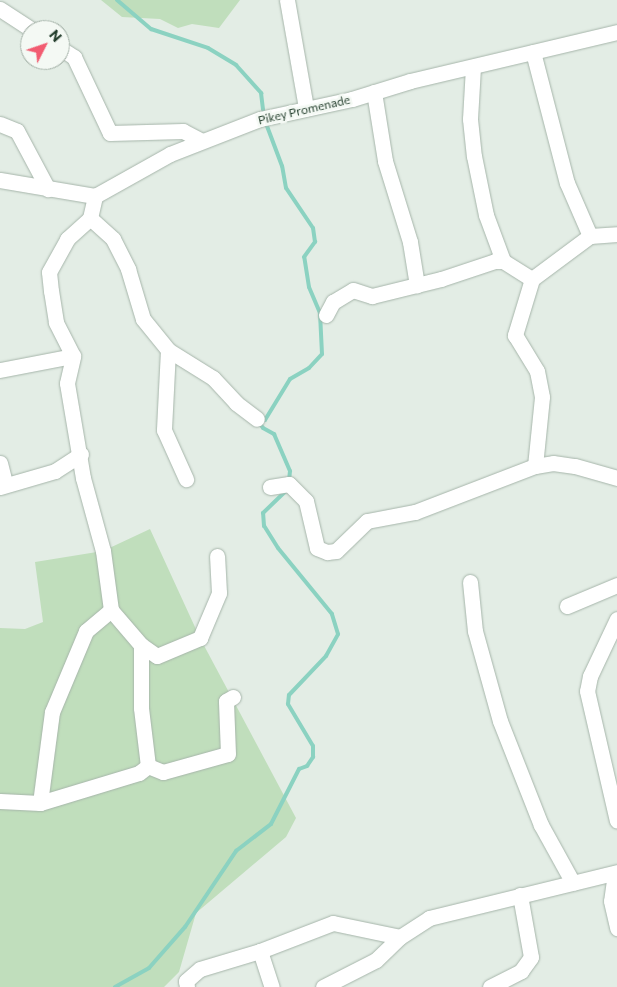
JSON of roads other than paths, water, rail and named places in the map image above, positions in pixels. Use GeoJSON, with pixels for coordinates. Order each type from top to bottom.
{"type":"FeatureCollection","features":[{"type":"Feature","properties":{"kind":"street"},"geometry":{"type":"LineString","coordinates":[[287,0],[306,108]]}},
{"type":"Feature","properties":{"kind":"street"},"geometry":{"type":"LineString","coordinates":[[0,9],[20,22]]}},
{"type":"Feature","properties":{"kind":"street","name":"Pikey Promenade"},"geometry":{"type":"LineString","coordinates":[[95,196],[200,140],[272,116],[617,32]]}},
{"type":"Feature","properties":{"kind":"street"},"geometry":{"type":"LineString","coordinates":[[533,52],[567,183],[590,236]]}},
{"type":"Feature","properties":{"kind":"street"},"geometry":{"type":"LineString","coordinates":[[70,54],[74,57],[110,133],[183,131],[200,140]]}},
{"type":"Feature","properties":{"kind":"street"},"geometry":{"type":"LineString","coordinates":[[473,67],[470,119],[474,156],[486,215],[503,262]]}},
{"type":"Feature","properties":{"kind":"street"},"geometry":{"type":"LineString","coordinates":[[374,92],[385,160],[410,242],[418,284]]}},
{"type":"Feature","properties":{"kind":"street"},"geometry":{"type":"LineString","coordinates":[[0,124],[17,131],[48,189]]}},
{"type":"Feature","properties":{"kind":"street"},"geometry":{"type":"LineString","coordinates":[[0,180],[95,196],[90,218],[67,239],[49,272],[56,322],[73,356],[67,383],[84,478],[103,551],[112,610],[141,646],[157,656],[200,638],[219,593],[217,556]]}},
{"type":"Feature","properties":{"kind":"street"},"geometry":{"type":"LineString","coordinates":[[90,218],[113,239],[128,269],[143,319],[168,350],[213,378],[236,403],[257,419]]}},
{"type":"Feature","properties":{"kind":"street"},"geometry":{"type":"LineString","coordinates":[[535,466],[542,397],[538,371],[514,335],[532,279],[590,236],[617,234]]}},
{"type":"Feature","properties":{"kind":"street"},"geometry":{"type":"LineString","coordinates":[[326,315],[333,302],[353,290],[372,296],[495,261],[503,262],[532,279]]}},
{"type":"Feature","properties":{"kind":"street"},"geometry":{"type":"LineString","coordinates":[[168,350],[164,430],[186,479]]}},
{"type":"Feature","properties":{"kind":"street"},"geometry":{"type":"LineString","coordinates":[[0,370],[73,356]]}},
{"type":"Feature","properties":{"kind":"street"},"geometry":{"type":"LineString","coordinates":[[0,463],[3,485],[56,471],[81,454]]}},
{"type":"Feature","properties":{"kind":"street"},"geometry":{"type":"LineString","coordinates":[[270,487],[289,484],[306,501],[317,548],[327,552],[336,551],[367,521],[415,512],[535,466],[553,463],[575,466],[617,478]]}},
{"type":"Feature","properties":{"kind":"street"},"geometry":{"type":"LineString","coordinates":[[470,582],[476,631],[500,721],[542,826],[573,883]]}},
{"type":"Feature","properties":{"kind":"street"},"geometry":{"type":"LineString","coordinates":[[567,606],[617,584]]}},
{"type":"Feature","properties":{"kind":"street"},"geometry":{"type":"LineString","coordinates":[[40,803],[52,712],[86,632],[112,610]]}},
{"type":"Feature","properties":{"kind":"street"},"geometry":{"type":"LineString","coordinates":[[617,619],[590,676],[587,691],[617,821]]}},
{"type":"Feature","properties":{"kind":"street"},"geometry":{"type":"LineString","coordinates":[[141,646],[141,708],[148,766]]}},
{"type":"Feature","properties":{"kind":"street"},"geometry":{"type":"LineString","coordinates":[[148,766],[163,772],[228,754],[226,702],[233,697]]}},
{"type":"Feature","properties":{"kind":"street"},"geometry":{"type":"LineString","coordinates":[[0,801],[40,803],[139,773],[148,766]]}},
{"type":"Feature","properties":{"kind":"street"},"geometry":{"type":"LineString","coordinates":[[323,987],[376,960],[400,937],[429,918],[616,872],[612,901],[617,928]]}},
{"type":"Feature","properties":{"kind":"street"},"geometry":{"type":"LineString","coordinates":[[490,987],[521,971],[531,958],[520,895]]}},
{"type":"Feature","properties":{"kind":"street"},"geometry":{"type":"LineString","coordinates":[[187,987],[186,981],[200,970],[260,951],[333,923],[400,937]]}},
{"type":"Feature","properties":{"kind":"street"},"geometry":{"type":"LineString","coordinates":[[260,951],[272,987]]}},
{"type":"Feature","properties":{"kind":"waterway"},"geometry":{"type":"LineString","coordinates":[[117,0],[151,29],[208,48],[236,65],[261,93],[263,110]]}},
{"type":"Feature","properties":{"kind":"waterway"},"geometry":{"type":"LineString","coordinates":[[261,419],[265,420],[290,379],[309,368],[322,354],[320,313],[309,287],[304,257],[315,242],[313,228],[286,188],[282,166],[267,126]]}},
{"type":"Feature","properties":{"kind":"waterway"},"geometry":{"type":"LineString","coordinates":[[259,422],[263,428],[274,434],[290,471],[289,481]]}},
{"type":"Feature","properties":{"kind":"waterway"},"geometry":{"type":"LineString","coordinates":[[115,987],[149,968],[185,927],[236,851],[271,824],[299,769],[307,766],[313,757],[313,746],[288,704],[289,695],[326,656],[338,634],[332,614],[278,548],[264,526],[263,513],[289,488]]}}]}
